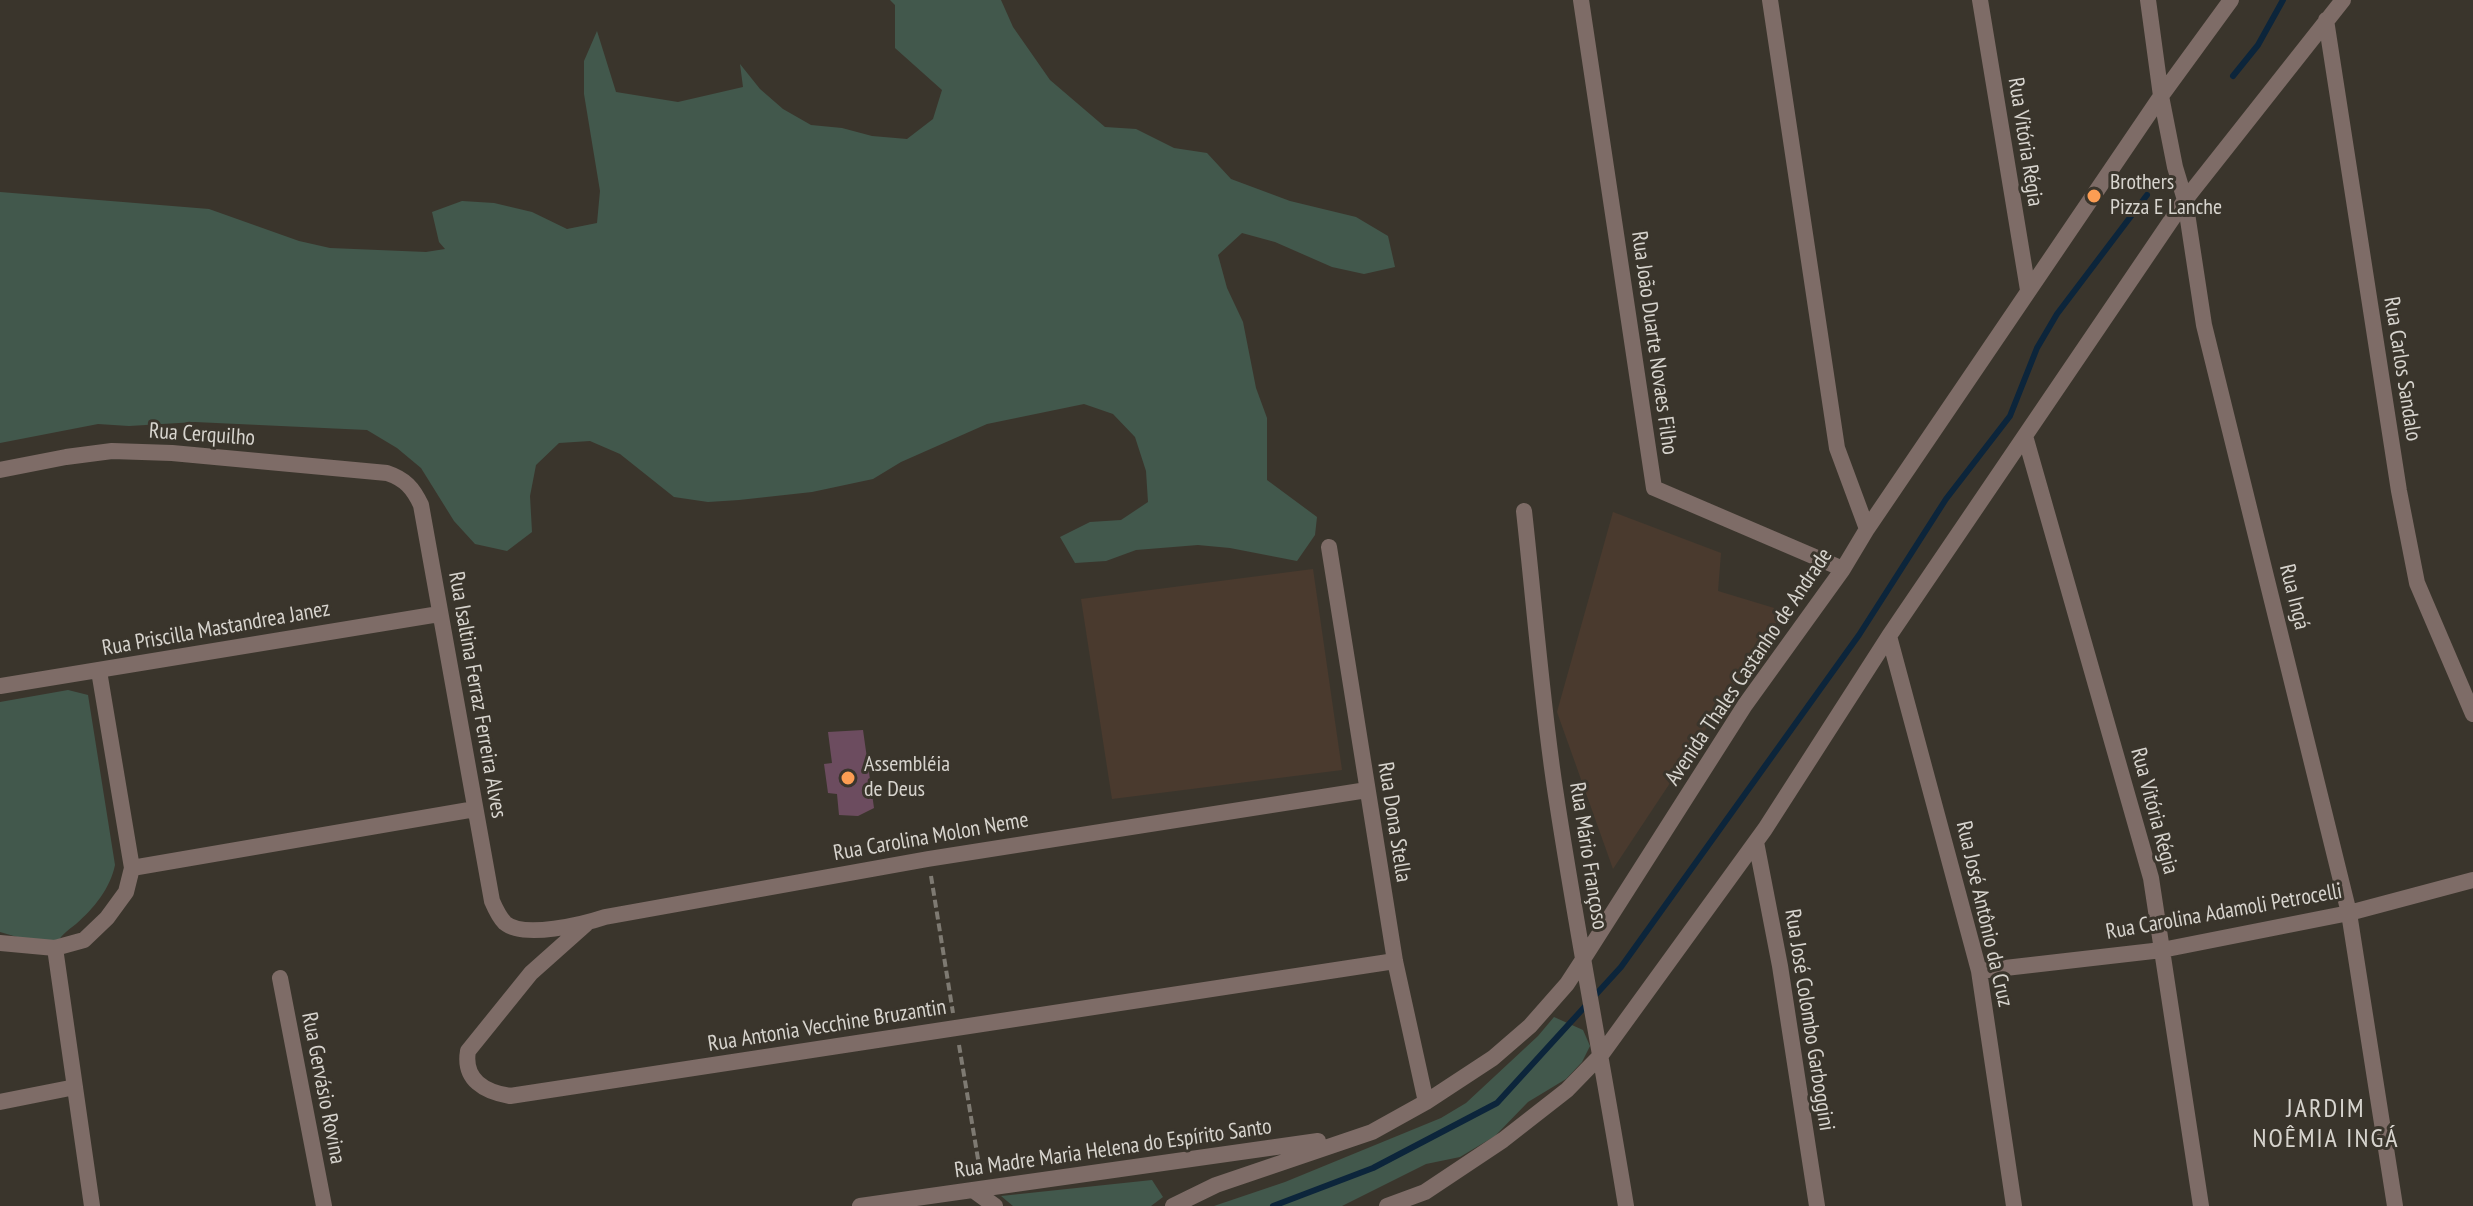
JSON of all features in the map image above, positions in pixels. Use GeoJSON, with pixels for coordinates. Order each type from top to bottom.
{"type":"FeatureCollection","features":[{"type":"Feature","properties":{"kind":"street","name":"Rua João Duarte Novaes Filho"},"geometry":{"type":"LineString","coordinates":[[1581,0],[1654,488],[1843,569]]}},
{"type":"Feature","properties":{"kind":"street"},"geometry":{"type":"LineString","coordinates":[[1770,0],[1837,448],[1867,529]]}},
{"type":"Feature","properties":{"kind":"street","name":"Rua Vitória Régia"},"geometry":{"type":"LineString","coordinates":[[1980,0],[2028,290]]}},
{"type":"Feature","properties":{"kind":"street","name":"Rua Ingá"},"geometry":{"type":"LineString","coordinates":[[2148,0],[2161,96],[2185,200],[2204,325],[2349,913],[2395,1206]]}},
{"type":"Feature","properties":{"kind":"street","name":"Avenida Thales Castanho de Andrade"},"geometry":{"type":"LineString","coordinates":[[1173,1206],[1216,1185],[1372,1132],[1426,1102],[1493,1058],[1530,1026],[1567,984],[1745,705],[1843,569],[2028,290],[2231,0]]}},
{"type":"Feature","properties":{"kind":"street"},"geometry":{"type":"LineString","coordinates":[[1387,1206],[1426,1199],[1567,1090],[1601,1055],[1756,842],[1889,636],[2185,200],[2343,0]]}},
{"type":"Feature","properties":{"kind":"street","name":"Rua Carlos Sandalo"},"geometry":{"type":"LineString","coordinates":[[2326,20],[2397,475],[2417,583],[2473,714]]}},
{"type":"Feature","properties":{"kind":"street","name":"Rua Vitória Régia"},"geometry":{"type":"LineString","coordinates":[[2025,436],[2151,878],[2201,1206]]}},
{"type":"Feature","properties":{"kind":"street","name":"Rua Cerquilho"},"geometry":{"type":"LineString","coordinates":[[0,470],[66,457],[127,452],[172,453],[387,473],[401,478]]}},
{"type":"Feature","properties":{"kind":"street","name":"Rua Isaltina Ferraz Ferreira Alves"},"geometry":{"type":"LineString","coordinates":[[401,478],[414,490],[421,505],[492,901],[505,923]]}},
{"type":"Feature","properties":{"kind":"street","name":"Rua Mário Françoso"},"geometry":{"type":"LineString","coordinates":[[1524,511],[1554,778],[1582,961],[1626,1206]]}},
{"type":"Feature","properties":{"kind":"street","name":"Rua Dona Stella"},"geometry":{"type":"LineString","coordinates":[[1329,547],[1395,961],[1426,1102]]}},
{"type":"Feature","properties":{"kind":"street","name":"Rua Priscilla Mastandrea Janez"},"geometry":{"type":"LineString","coordinates":[[0,686],[439,614]]}},
{"type":"Feature","properties":{"kind":"street","name":"Rua José Antônio da Cruz"},"geometry":{"type":"LineString","coordinates":[[1889,636],[1979,971],[2014,1206]]}},
{"type":"Feature","properties":{"kind":"street"},"geometry":{"type":"LineString","coordinates":[[0,943],[55,948],[84,940],[107,918],[126,892],[131,862],[99,671]]}},
{"type":"Feature","properties":{"kind":"street","name":"Rua Carolina Molon Neme"},"geometry":{"type":"LineString","coordinates":[[505,923],[515,928],[533,930],[587,923],[605,917],[928,859],[1367,790]]}},
{"type":"Feature","properties":{"kind":"street"},"geometry":{"type":"LineString","coordinates":[[131,862],[475,809]]}},
{"type":"Feature","properties":{"kind":"street","name":"Rua José Colombo Garboggini"},"geometry":{"type":"LineString","coordinates":[[1756,842],[1780,966],[1817,1206]]}},
{"type":"Feature","properties":{"kind":"street","name":"Rua Carolina Adamoli Petrocelli"},"geometry":{"type":"LineString","coordinates":[[1979,971],[2162,950],[2349,913],[2473,880]]}},
{"type":"Feature","properties":{"kind":"street","name":"Rua Antonia Vecchine Bruzantin"},"geometry":{"type":"LineString","coordinates":[[587,923],[531,973],[468,1051],[466,1062],[469,1072],[485,1090],[510,1096],[1395,961]]}},
{"type":"Feature","properties":{"kind":"street"},"geometry":{"type":"LineString","coordinates":[[55,948],[92,1206]]}},
{"type":"Feature","properties":{"kind":"street","name":"Rua Gervásio Rovina"},"geometry":{"type":"LineString","coordinates":[[280,978],[324,1206]]}},
{"type":"Feature","properties":{"kind":"street"},"geometry":{"type":"LineString","coordinates":[[0,1102],[75,1087]]}},
{"type":"Feature","properties":{"kind":"street","name":"Rua Madre Maria Helena do Espírito Santo"},"geometry":{"type":"LineString","coordinates":[[860,1206],[1291,1147],[1372,1132]]}},
{"type":"Feature","properties":{"kind":"street"},"geometry":{"type":"LineString","coordinates":[[978,1190],[995,1206]]}},
{"type":"Feature","properties":{"kind":"path"},"geometry":{"type":"LineString","coordinates":[[928,859],[956,1028],[978,1190]]}},
{"type":"Feature","properties":{"kind":"shaded area"},"geometry":{"type":"Polygon","coordinates":[[[1613,512],[1721,553],[1718,591],[1784,611],[1613,869],[1557,712],[1613,512]]]}},
{"type":"Feature","properties":{"kind":"shaded area"},"geometry":{"type":"Polygon","coordinates":[[[1313,569],[1342,770],[1112,799],[1081,599],[1313,569]]]}},
{"type":"Feature","properties":{"kind":"green space"},"geometry":{"type":"Polygon","coordinates":[[[890,0],[1001,0],[1013,27],[1050,80],[1105,127],[1136,129],[1174,148],[1207,153],[1231,179],[1290,201],[1356,217],[1388,236],[1395,267],[1364,274],[1332,267],[1275,242],[1242,233],[1218,255],[1227,288],[1243,322],[1256,388],[1267,418],[1267,480],[1317,517],[1315,535],[1297,561],[1198,545],[1136,550],[1106,561],[1075,563],[1060,537],[1090,522],[1121,520],[1148,502],[1146,471],[1135,437],[1113,414],[1084,404],[987,424],[901,462],[873,479],[812,492],[739,500],[708,502],[674,497],[620,454],[590,441],[559,443],[536,465],[530,496],[532,532],[507,551],[475,544],[454,521],[421,468],[397,448],[367,430],[195,422],[129,426],[98,424],[0,443],[0,192],[209,209],[299,241],[330,248],[426,252],[445,249],[439,242],[432,212],[462,201],[494,203],[532,212],[567,229],[597,223],[600,191],[584,94],[584,61],[597,31],[616,92],[678,102],[743,87],[740,64],[760,89],[783,109],[811,125],[907,139],[933,119],[942,90],[895,48],[895,5],[890,0]]]}},
{"type":"Feature","properties":{"kind":"green space"},"geometry":{"type":"Polygon","coordinates":[[[68,690],[88,695],[115,865],[100,898],[61,937],[55,948],[0,932],[0,702],[68,690]]]}},
{"type":"Feature","properties":{"kind":"green space"},"geometry":{"type":"Polygon","coordinates":[[[1554,1017],[1583,1030],[1590,1046],[1582,1062],[1566,1079],[1528,1102],[1495,1136],[1460,1157],[1426,1164],[1342,1206],[1214,1206],[1285,1182],[1441,1118],[1466,1103],[1538,1036],[1554,1017]]]}},
{"type":"Feature","properties":{"kind":"green space"},"geometry":{"type":"Polygon","coordinates":[[[1152,1180],[1163,1197],[1151,1206],[1013,1206],[1001,1196],[1152,1180]]]}},
{"type":"Feature","properties":{"kind":"building","name":"Assembléia de Deus"},"geometry":{"type":"Polygon","coordinates":[[[863,730],[874,808],[858,816],[839,815],[837,794],[828,793],[824,764],[832,763],[828,732],[863,730]]]}},
{"type":"Feature","properties":{"kind":"waterway"},"geometry":{"type":"LineString","coordinates":[[2233,76],[2258,45],[2283,0]]}},
{"type":"Feature","properties":{"kind":"waterway"},"geometry":{"type":"LineString","coordinates":[[1273,1206],[1373,1168],[1497,1103],[1621,967],[1859,635],[1946,499],[2010,416],[2037,348],[2057,314],[2147,195]]}},
{"type":"Feature","properties":{"kind":"place","name":"Brothers Pizza E Lanche"},"geometry":{"type":"Point","coordinates":[2094,196]}},
{"type":"Feature","properties":{"kind":"place","name":"Assembléia de Deus"},"geometry":{"type":"Point","coordinates":[848,778]}},
{"type":"Feature","properties":{"kind":"district","name":"JARDIM NOÊMIA INGÁ"},"geometry":{"type":"Point","coordinates":[2326,1125]}}]}
